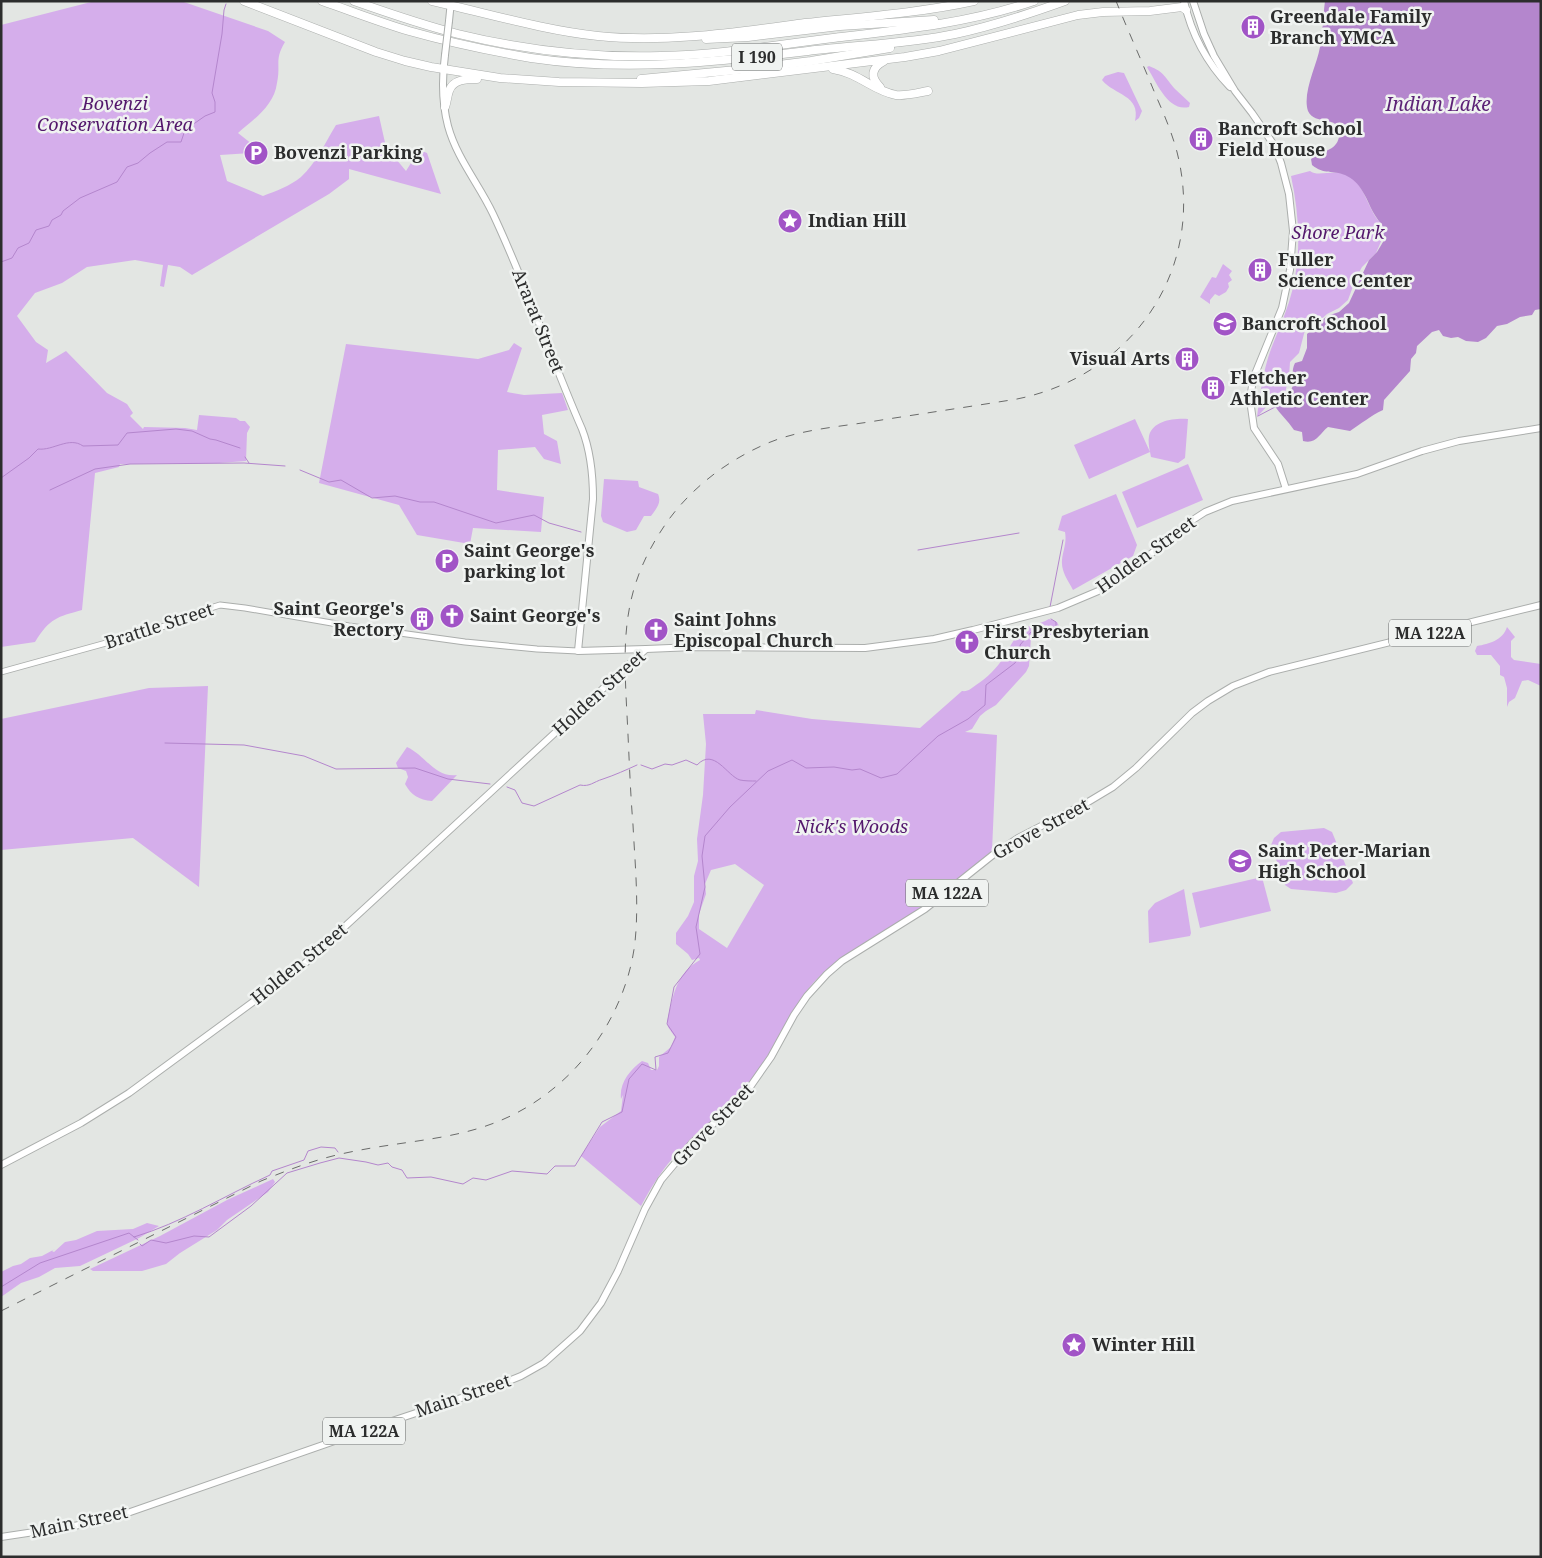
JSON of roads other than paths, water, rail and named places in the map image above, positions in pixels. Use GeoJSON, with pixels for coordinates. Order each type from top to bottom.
{"type":"FeatureCollection","features":[{"type":"Feature","properties":{"kind":"highway"},"geometry":{"type":"LineString","coordinates":[[244,1],[391,57],[416,64],[504,78],[559,82],[642,83],[699,82],[887,60],[938,51],[1078,15],[1110,12],[1150,12],[1185,5]]}},
{"type":"Feature","properties":{"kind":"highway"},"geometry":{"type":"LineString","coordinates":[[258,1],[295,19]]}},
{"type":"Feature","properties":{"kind":"highway","name":"I 190"},"geometry":{"type":"LineString","coordinates":[[322,1],[406,30],[464,45],[531,58],[602,64],[706,62],[920,40],[956,34],[1010,20],[1065,1]]}},
{"type":"Feature","properties":{"kind":"highway","name":"I 190"},"geometry":{"type":"LineString","coordinates":[[354,1],[423,24],[476,38],[550,50],[601,55],[660,56],[684,55],[896,30],[963,20],[1034,1]]}},
{"type":"Feature","properties":{"kind":"highway"},"geometry":{"type":"LineString","coordinates":[[432,1],[451,3],[557,31],[609,37],[718,39],[840,26],[955,18],[963,20]]}},
{"type":"Feature","properties":{"kind":"highway"},"geometry":{"type":"LineString","coordinates":[[658,38],[717,34],[922,10],[974,1]]}},
{"type":"Feature","properties":{"kind":"highway"},"geometry":{"type":"LineString","coordinates":[[559,82],[646,78],[747,69],[854,54],[906,45],[920,40]]}},
{"type":"Feature","properties":{"kind":"highway"},"geometry":{"type":"LineString","coordinates":[[886,91],[875,82],[873,74],[876,66],[887,60]]}},
{"type":"Feature","properties":{"kind":"highway"},"geometry":{"type":"LineString","coordinates":[[819,68],[848,72],[886,91],[901,95],[928,91]]}},
{"type":"Feature","properties":{"kind":"highway"},"geometry":{"type":"LineString","coordinates":[[445,107],[448,92],[454,84],[467,79],[504,78]]}},
{"type":"Feature","properties":{"kind":"main road"},"geometry":{"type":"LineString","coordinates":[[1194,1],[1207,42],[1235,91],[1269,137],[1278,154],[1284,173],[1291,211],[1293,241],[1290,270],[1282,308],[1253,379],[1250,400],[1254,428],[1278,464],[1286,489]]}},
{"type":"Feature","properties":{"kind":"main road","name":"Ararat Street"},"geometry":{"type":"LineString","coordinates":[[451,3],[444,69],[445,107],[448,127],[468,172],[493,214],[589,450],[593,480],[593,499],[578,651]]}},
{"type":"Feature","properties":{"kind":"main road"},"geometry":{"type":"LineString","coordinates":[[1185,5],[1194,32],[1207,57],[1221,78],[1235,91]]}},
{"type":"Feature","properties":{"kind":"main road","name":"Holden Street"},"geometry":{"type":"LineString","coordinates":[[1,1165],[81,1123],[129,1093],[302,966],[646,649],[694,647],[855,648],[942,638],[1039,614],[1077,602],[1112,584],[1136,567],[1178,531],[1205,512],[1232,500],[1357,474],[1460,441],[1541,428]]}},
{"type":"Feature","properties":{"kind":"main road","name":"Grove Street"},"geometry":{"type":"LineString","coordinates":[[645,1209],[661,1180],[686,1150],[743,1097],[771,1057],[794,1015],[807,996],[834,968],[925,909],[1010,843],[1114,787],[1192,713],[1216,696],[1233,686],[1260,675],[1541,605]]}},
{"type":"Feature","properties":{"kind":"main road"},"geometry":{"type":"LineString","coordinates":[[627,649],[631,656],[629,666]]}},
{"type":"Feature","properties":{"kind":"main road","name":"Brattle Street"},"geometry":{"type":"LineString","coordinates":[[578,651],[646,649]]}},
{"type":"Feature","properties":{"kind":"main road","name":"Main Street"},"geometry":{"type":"LineString","coordinates":[[1,1537],[113,1518],[521,1376],[544,1363],[560,1350],[590,1319],[612,1286],[645,1209]]}},
{"type":"Feature","properties":{"kind":"street","name":"Brattle Street"},"geometry":{"type":"LineString","coordinates":[[1,672],[146,632],[220,605],[349,626],[465,642],[542,650],[578,651]]}},
{"type":"Feature","properties":{"kind":"water","name":"Indian Lake"},"geometry":{"type":"Polygon","coordinates":[[[1325,1],[1541,1],[1541,309],[1535,310],[1532,315],[1520,317],[1507,324],[1497,326],[1486,338],[1478,342],[1466,341],[1458,337],[1443,336],[1439,330],[1432,332],[1417,346],[1416,353],[1411,359],[1410,371],[1384,400],[1383,410],[1350,431],[1328,427],[1315,440],[1307,442],[1303,441],[1302,432],[1294,430],[1274,405],[1278,399],[1288,394],[1292,388],[1295,363],[1302,361],[1307,348],[1307,334],[1327,316],[1339,312],[1349,303],[1369,260],[1383,242],[1384,228],[1362,191],[1351,178],[1321,170],[1312,165],[1311,159],[1335,146],[1339,137],[1339,130],[1336,125],[1311,116],[1307,104],[1308,88],[1322,36],[1325,1]]]}},
{"type":"Feature","properties":{"kind":"waterway"},"geometry":{"type":"LineString","coordinates":[[1,262],[12,258],[18,248],[29,243],[36,230],[49,226],[52,220],[61,215],[63,211],[80,198],[117,182],[127,167],[138,163],[167,142],[181,142],[185,130],[205,116],[215,112],[215,102],[212,93],[226,4]]}},
{"type":"Feature","properties":{"kind":"waterway"},"geometry":{"type":"LineString","coordinates":[[1258,416],[1277,406]]}},
{"type":"Feature","properties":{"kind":"waterway"},"geometry":{"type":"LineString","coordinates":[[1,478],[29,458],[38,449],[67,443],[78,443],[83,446],[118,445],[127,433],[176,429],[192,431],[210,439],[240,448]]}},
{"type":"Feature","properties":{"kind":"waterway"},"geometry":{"type":"LineString","coordinates":[[245,457],[249,463]]}},
{"type":"Feature","properties":{"kind":"waterway"},"geometry":{"type":"LineString","coordinates":[[50,490],[95,469],[130,464],[244,463],[285,466]]}},
{"type":"Feature","properties":{"kind":"waterway"},"geometry":{"type":"LineString","coordinates":[[300,470],[329,482],[341,480],[372,498],[395,496],[420,502],[434,502],[496,523],[534,515],[549,523],[581,532]]}},
{"type":"Feature","properties":{"kind":"waterway"},"geometry":{"type":"LineString","coordinates":[[918,550],[1019,533]]}},
{"type":"Feature","properties":{"kind":"waterway"},"geometry":{"type":"LineString","coordinates":[[1050,607],[1063,540]]}},
{"type":"Feature","properties":{"kind":"waterway"},"geometry":{"type":"LineString","coordinates":[[140,1244],[142,1246],[151,1240],[166,1243],[194,1236],[209,1237],[251,1206],[287,1173],[339,1158],[378,1165],[388,1163],[392,1167],[402,1170],[407,1178],[431,1177],[463,1184],[473,1178],[486,1180],[512,1171],[547,1174],[555,1166],[575,1166],[602,1122],[622,1112],[629,1079],[642,1064],[656,1070],[655,1057],[668,1053],[676,1037],[667,1024],[674,987],[700,954],[696,927],[705,887],[702,856],[705,836],[730,807],[768,771],[792,760],[806,768],[834,767],[852,770],[860,769],[881,778],[897,774],[938,736],[968,719],[985,705],[986,685],[1015,663],[1021,654],[1020,645],[1031,632],[1049,631],[1056,627],[1056,622],[1051,619]]}},
{"type":"Feature","properties":{"kind":"waterway"},"geometry":{"type":"LineString","coordinates":[[165,743],[244,745],[304,756],[336,769],[415,768],[448,779],[490,784]]}},
{"type":"Feature","properties":{"kind":"waterway"},"geometry":{"type":"LineString","coordinates":[[641,765],[652,769],[665,764],[672,765],[686,760],[697,765],[703,760],[709,759],[720,764],[740,780],[756,781]]}},
{"type":"Feature","properties":{"kind":"waterway"},"geometry":{"type":"LineString","coordinates":[[507,787],[515,790],[522,803],[534,806],[580,785],[589,785],[637,765]]}},
{"type":"Feature","properties":{"kind":"waterway"},"geometry":{"type":"LineString","coordinates":[[134,1237],[186,1217],[270,1175],[272,1171],[304,1160],[308,1151],[321,1147],[335,1148],[338,1152]]}},
{"type":"Feature","properties":{"kind":"waterway"},"geometry":{"type":"LineString","coordinates":[[1,1287],[40,1263],[129,1233],[138,1240]]}},
{"type":"Feature","properties":{"kind":"railway"},"geometry":{"type":"LineString","coordinates":[[1,1311],[261,1181],[281,1173],[331,1156],[456,1134],[508,1117],[534,1103],[560,1083],[588,1054],[600,1037],[619,1001],[632,962],[635,942],[637,913],[626,688],[626,638],[628,615],[641,569],[652,546],[667,522],[699,486],[725,466],[768,443],[792,435],[818,430],[1017,399],[1058,387],[1095,367],[1126,342],[1151,311],[1170,276],[1181,237],[1183,195],[1177,152],[1165,117],[1116,1]]}},
{"type":"Feature","properties":{"kind":"place","name":"Greendale Family Branch YMCA"},"geometry":{"type":"Point","coordinates":[1253,27]}},
{"type":"Feature","properties":{"kind":"place","name":"Bancroft School Field House"},"geometry":{"type":"Point","coordinates":[1201,139]}},
{"type":"Feature","properties":{"kind":"place","name":"Bovenzi Parking"},"geometry":{"type":"Point","coordinates":[256,153]}},
{"type":"Feature","properties":{"kind":"place","name":"Indian Hill"},"geometry":{"type":"Point","coordinates":[790,221]}},
{"type":"Feature","properties":{"kind":"place","name":"Fuller Science Center"},"geometry":{"type":"Point","coordinates":[1260,270]}},
{"type":"Feature","properties":{"kind":"place","name":"Bancroft School"},"geometry":{"type":"Point","coordinates":[1225,324]}},
{"type":"Feature","properties":{"kind":"place","name":"Visual Arts"},"geometry":{"type":"Point","coordinates":[1187,359]}},
{"type":"Feature","properties":{"kind":"place","name":"Fletcher Athletic Center"},"geometry":{"type":"Point","coordinates":[1213,388]}},
{"type":"Feature","properties":{"kind":"place","name":"Saint George's parking lot"},"geometry":{"type":"Point","coordinates":[447,561]}},
{"type":"Feature","properties":{"kind":"place","name":"Saint George's"},"geometry":{"type":"Point","coordinates":[452,616]}},
{"type":"Feature","properties":{"kind":"place","name":"Saint George's Rectory"},"geometry":{"type":"Point","coordinates":[422,619]}},
{"type":"Feature","properties":{"kind":"place","name":"Saint Johns Episcopal Church"},"geometry":{"type":"Point","coordinates":[656,630]}},
{"type":"Feature","properties":{"kind":"place","name":"First Presbyterian Church"},"geometry":{"type":"Point","coordinates":[967,642]}},
{"type":"Feature","properties":{"kind":"place","name":"Saint Peter-Marian High School"},"geometry":{"type":"Point","coordinates":[1240,861]}},
{"type":"Feature","properties":{"kind":"place","name":"Winter Hill"},"geometry":{"type":"Point","coordinates":[1074,1345]}},
{"type":"Feature","properties":{"kind":"park label","name":"Bovenzi Conservation Area"},"geometry":{"type":"Point","coordinates":[115,114]}},
{"type":"Feature","properties":{"kind":"park label","name":"Shore Park"},"geometry":{"type":"Point","coordinates":[1338,233]}},
{"type":"Feature","properties":{"kind":"park label","name":"Nick's Woods"},"geometry":{"type":"Point","coordinates":[852,827]}}]}
